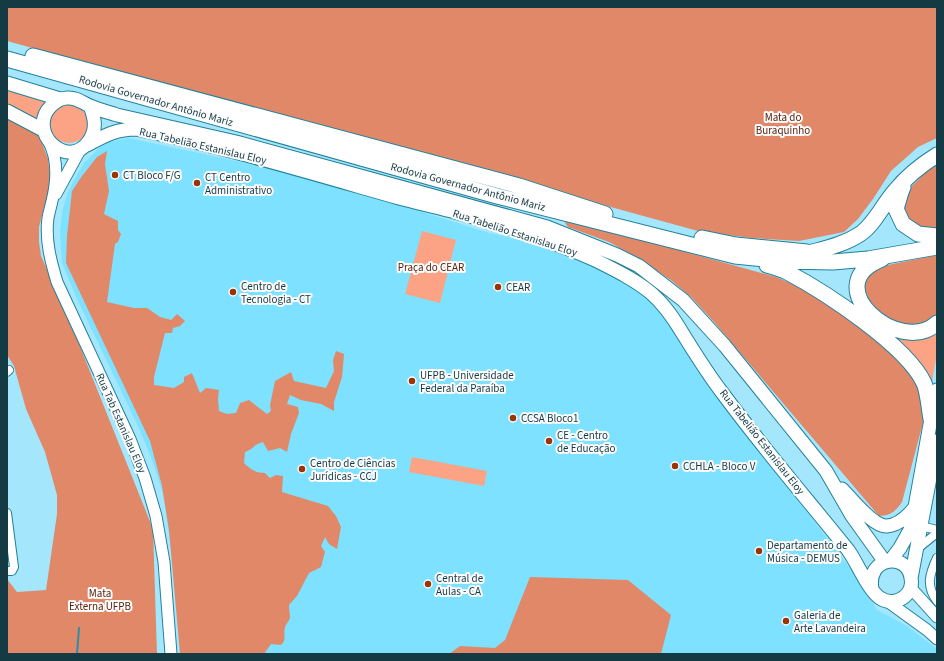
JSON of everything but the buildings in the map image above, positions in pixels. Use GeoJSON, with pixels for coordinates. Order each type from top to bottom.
{"type":"FeatureCollection","features":[{"type":"Feature","properties":{"kind":"highway","name":"Rodovia Governador Antônio Mariz"},"geometry":{"type":"LineString","coordinates":[[7,49],[519,186],[611,216],[730,244],[809,253],[861,252],[937,238]]}},
{"type":"Feature","properties":{"kind":"highway","name":"Rodovia Governador Antônio Mariz"},"geometry":{"type":"LineString","coordinates":[[7,60],[497,196],[735,256],[783,261],[833,262],[892,256],[937,247]]}},
{"type":"Feature","properties":{"kind":"highway"},"geometry":{"type":"LineString","coordinates":[[809,253],[838,245],[862,233],[895,191],[911,174],[937,155]]}},
{"type":"Feature","properties":{"kind":"highway"},"geometry":{"type":"LineString","coordinates":[[911,174],[901,192],[896,208],[903,224],[918,234],[937,238]]}},
{"type":"Feature","properties":{"kind":"highway"},"geometry":{"type":"LineString","coordinates":[[735,256],[786,271],[820,292],[883,336],[913,365],[925,384],[931,419]]}},
{"type":"Feature","properties":{"kind":"highway"},"geometry":{"type":"LineString","coordinates":[[892,256],[871,265],[861,274],[857,285],[857,293],[863,306],[875,318],[898,330],[920,332],[937,323]]}},
{"type":"Feature","properties":{"kind":"main road"},"geometry":{"type":"LineString","coordinates":[[7,83],[60,99],[76,99],[90,106],[95,120],[95,128],[93,136],[83,148],[73,152],[66,152],[53,146],[46,135],[7,111]]}},
{"type":"Feature","properties":{"kind":"main road"},"geometry":{"type":"LineString","coordinates":[[46,135],[45,115],[48,108],[60,99]]}},
{"type":"Feature","properties":{"kind":"main road","name":"Rua Tabelião Estanislau Eloy"},"geometry":{"type":"LineString","coordinates":[[90,106],[138,121],[236,142],[508,217],[547,226],[617,255],[638,266],[683,300],[725,346],[826,472],[852,516],[888,561]]}},
{"type":"Feature","properties":{"kind":"main road","name":"Rua Tabelião Estanislau Eloy"},"geometry":{"type":"LineString","coordinates":[[83,148],[108,134],[123,129],[136,129],[226,150],[471,216],[567,248],[617,271],[650,292],[666,307],[724,396],[851,555],[872,589]]}},
{"type":"Feature","properties":{"kind":"main road"},"geometry":{"type":"LineString","coordinates":[[937,390],[910,530],[888,561],[879,565],[874,570],[871,582],[872,589],[881,599],[895,601],[902,598],[907,593],[911,583],[937,441]]}},
{"type":"Feature","properties":{"kind":"main road"},"geometry":{"type":"LineString","coordinates":[[826,472],[867,515],[883,526],[895,524],[903,520],[915,507]]}},
{"type":"Feature","properties":{"kind":"main road"},"geometry":{"type":"LineString","coordinates":[[888,561],[898,562],[904,566],[909,571],[911,583]]}},
{"type":"Feature","properties":{"kind":"street","name":"Rua Tab Estanislau Eloy"},"geometry":{"type":"LineString","coordinates":[[46,135],[53,150],[56,182],[48,219],[48,239],[51,261],[57,282],[130,439],[146,478],[156,516],[164,562],[171,654]]}},
{"type":"Feature","properties":{"kind":"street","name":"Rua Tab Estanislau Eloy"},"geometry":{"type":"LineString","coordinates":[[53,200],[83,148]]}},
{"type":"Feature","properties":{"kind":"street"},"geometry":{"type":"LineString","coordinates":[[7,513],[14,567],[12,570],[7,571]]}},
{"type":"Feature","properties":{"kind":"street"},"geometry":{"type":"LineString","coordinates":[[921,526],[937,531]]}},
{"type":"Feature","properties":{"kind":"street"},"geometry":{"type":"LineString","coordinates":[[917,549],[937,531]]}},
{"type":"Feature","properties":{"kind":"street"},"geometry":{"type":"LineString","coordinates":[[937,558],[929,583],[931,592],[937,601]]}},
{"type":"Feature","properties":{"kind":"street"},"geometry":{"type":"LineString","coordinates":[[911,583],[937,617]]}},
{"type":"Feature","properties":{"kind":"street"},"geometry":{"type":"LineString","coordinates":[[887,601],[937,639]]}},
{"type":"Feature","properties":{"kind":"shaded area","name":"UFPB - Universidade Federal da Paraíba"},"geometry":{"type":"Polygon","coordinates":[[[128,138],[246,163],[408,204],[413,209],[489,233],[537,242],[612,274],[642,293],[673,325],[695,365],[738,426],[777,473],[860,581],[877,610],[907,626],[937,649],[937,654],[180,654],[178,617],[170,541],[163,494],[152,460],[139,428],[77,299],[62,263],[60,233],[62,212],[68,192],[84,163],[100,147],[110,142],[128,138]]]}},
{"type":"Feature","properties":{"kind":"green space","name":"Mata do Buraquinho"},"geometry":{"type":"Polygon","coordinates":[[[7,7],[937,7],[937,138],[918,147],[891,171],[858,219],[844,232],[799,241],[751,238],[698,231],[7,41],[7,7]]]}},
{"type":"Feature","properties":{"kind":"green space"},"geometry":{"type":"Polygon","coordinates":[[[7,88],[45,102],[37,121],[7,106],[7,88]]]}},
{"type":"Feature","properties":{"kind":"green space"},"geometry":{"type":"Polygon","coordinates":[[[65,105],[73,105],[83,110],[87,117],[87,131],[83,138],[73,143],[65,143],[55,138],[53,135],[50,128],[50,120],[55,110],[58,108],[65,105]]]}},
{"type":"Feature","properties":{"kind":"green space","name":"Mata Externa UFPB"},"geometry":{"type":"Polygon","coordinates":[[[7,117],[39,135],[48,159],[51,181],[39,227],[41,256],[67,314],[153,529],[157,654],[7,654],[7,579],[17,592],[46,590],[57,514],[57,495],[45,452],[26,409],[14,366],[7,355],[7,117]]]}},
{"type":"Feature","properties":{"kind":"green space"},"geometry":{"type":"Polygon","coordinates":[[[107,151],[105,164],[109,191],[104,214],[118,221],[118,230],[121,234],[118,242],[115,244],[107,302],[134,308],[147,308],[160,317],[171,320],[177,314],[185,321],[180,326],[173,328],[172,333],[165,333],[154,377],[154,385],[174,388],[184,382],[184,377],[192,373],[200,393],[206,388],[219,390],[219,411],[227,414],[236,413],[240,403],[249,400],[267,414],[271,411],[270,405],[275,381],[291,372],[294,381],[326,388],[334,371],[333,360],[336,351],[344,354],[342,377],[334,402],[334,411],[321,404],[301,400],[290,395],[287,404],[298,407],[299,413],[291,434],[287,452],[280,448],[268,451],[263,442],[245,452],[244,463],[249,468],[256,472],[265,473],[270,478],[276,475],[283,476],[282,492],[328,506],[336,516],[341,527],[337,549],[329,544],[325,537],[321,546],[325,552],[321,567],[309,573],[297,596],[289,605],[290,618],[284,630],[283,643],[281,645],[271,644],[264,654],[180,654],[169,530],[162,486],[150,441],[66,263],[67,236],[72,191],[97,157],[107,151]]]}},
{"type":"Feature","properties":{"kind":"green space"},"geometry":{"type":"Polygon","coordinates":[[[937,164],[937,229],[919,227],[903,214],[907,191],[926,172],[937,164]]]}},
{"type":"Feature","properties":{"kind":"green space"},"geometry":{"type":"Polygon","coordinates":[[[567,219],[776,277],[806,290],[872,333],[910,371],[924,400],[924,419],[902,502],[897,508],[890,514],[879,516],[691,297],[672,281],[638,258],[609,242],[568,227],[565,223],[567,219]]]}},
{"type":"Feature","properties":{"kind":"green space","name":"Praça do CEAR"},"geometry":{"type":"Polygon","coordinates":[[[422,231],[456,240],[440,303],[405,294],[422,231]]]}},
{"type":"Feature","properties":{"kind":"green space"},"geometry":{"type":"Polygon","coordinates":[[[937,255],[937,317],[921,326],[892,324],[863,304],[864,276],[878,267],[937,255]]]}},
{"type":"Feature","properties":{"kind":"green space"},"geometry":{"type":"Polygon","coordinates":[[[880,331],[908,339],[922,338],[937,333],[937,353],[932,382],[880,331]]]}},
{"type":"Feature","properties":{"kind":"green space"},"geometry":{"type":"Polygon","coordinates":[[[412,457],[487,471],[484,486],[409,472],[412,457]]]}},
{"type":"Feature","properties":{"kind":"green space"},"geometry":{"type":"Polygon","coordinates":[[[530,577],[628,580],[671,615],[661,654],[449,654],[460,646],[495,648],[505,640],[530,577]]]}},
{"type":"Feature","properties":{"kind":"waterway"},"geometry":{"type":"LineString","coordinates":[[77,654],[79,628]]}},
{"type":"Feature","properties":{"kind":"place","name":"CT Bloco F/G"},"geometry":{"type":"Point","coordinates":[115,175]}},
{"type":"Feature","properties":{"kind":"place","name":"CT Centro Administrativo"},"geometry":{"type":"Point","coordinates":[197,183]}},
{"type":"Feature","properties":{"kind":"place","name":"CEAR"},"geometry":{"type":"Point","coordinates":[498,287]}},
{"type":"Feature","properties":{"kind":"place","name":"Centro de Tecnologia - CT"},"geometry":{"type":"Point","coordinates":[233,292]}},
{"type":"Feature","properties":{"kind":"place","name":"UFPB - Universidade Federal da Paraíba"},"geometry":{"type":"Point","coordinates":[412,381]}},
{"type":"Feature","properties":{"kind":"place","name":"CCSA Bloco1"},"geometry":{"type":"Point","coordinates":[513,418]}},
{"type":"Feature","properties":{"kind":"place","name":"CE - Centro de Educação"},"geometry":{"type":"Point","coordinates":[549,441]}},
{"type":"Feature","properties":{"kind":"place","name":"CCHLA - Bloco V"},"geometry":{"type":"Point","coordinates":[675,466]}},
{"type":"Feature","properties":{"kind":"place","name":"Centro de Ciências Jurídicas - CCJ"},"geometry":{"type":"Point","coordinates":[302,469]}},
{"type":"Feature","properties":{"kind":"place","name":"Departamento de Música - DEMUS"},"geometry":{"type":"Point","coordinates":[759,551]}},
{"type":"Feature","properties":{"kind":"place","name":"Central de Aulas - CA"},"geometry":{"type":"Point","coordinates":[428,584]}},
{"type":"Feature","properties":{"kind":"place","name":"Galeria de Arte Lavandeira"},"geometry":{"type":"Point","coordinates":[786,621]}}]}
